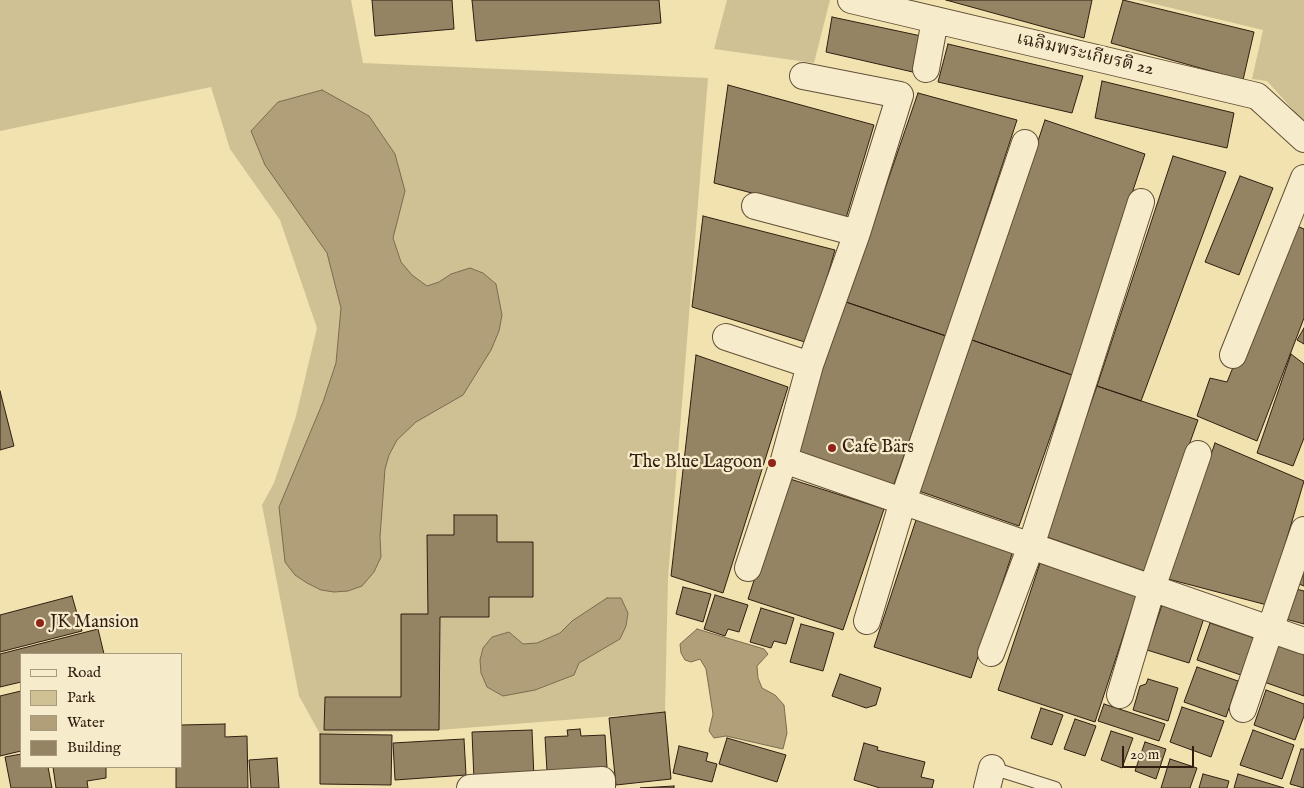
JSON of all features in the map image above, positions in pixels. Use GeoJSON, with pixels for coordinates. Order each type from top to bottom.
{"type":"FeatureCollection","features":[{"type":"Feature","properties":{"kind":"street","name":"เฉลิมพระเกียรติ 22"},"geometry":{"type":"LineString","coordinates":[[850,0],[1258,96],[1304,139]]}},
{"type":"Feature","properties":{"kind":"street"},"geometry":{"type":"LineString","coordinates":[[926,69],[935,20]]}},
{"type":"Feature","properties":{"kind":"street"},"geometry":{"type":"LineString","coordinates":[[748,568],[784,460],[810,365],[857,233],[900,95],[802,76]]}},
{"type":"Feature","properties":{"kind":"street"},"geometry":{"type":"LineString","coordinates":[[866,621],[903,501],[1025,142]]}},
{"type":"Feature","properties":{"kind":"street"},"geometry":{"type":"LineString","coordinates":[[1233,355],[1304,178]]}},
{"type":"Feature","properties":{"kind":"street"},"geometry":{"type":"LineString","coordinates":[[991,653],[1031,546],[1142,202]]}},
{"type":"Feature","properties":{"kind":"street"},"geometry":{"type":"LineString","coordinates":[[755,206],[857,233]]}},
{"type":"Feature","properties":{"kind":"street"},"geometry":{"type":"LineString","coordinates":[[726,337],[810,365]]}},
{"type":"Feature","properties":{"kind":"street"},"geometry":{"type":"LineString","coordinates":[[1120,695],[1152,588],[1198,454]]}},
{"type":"Feature","properties":{"kind":"street"},"geometry":{"type":"LineString","coordinates":[[784,460],[1304,641]]}},
{"type":"Feature","properties":{"kind":"street"},"geometry":{"type":"LineString","coordinates":[[1243,709],[1304,530]]}},
{"type":"Feature","properties":{"kind":"street"},"geometry":{"type":"LineString","coordinates":[[470,788],[602,780],[602,788]]}},
{"type":"Feature","properties":{"kind":"lane"},"geometry":{"type":"LineString","coordinates":[[989,778],[1055,788]]}},
{"type":"Feature","properties":{"kind":"green space"},"geometry":{"type":"Polygon","coordinates":[[[0,0],[351,0],[363,63],[708,78],[668,578],[665,712],[439,730],[320,734],[299,696],[262,505],[274,483],[296,416],[317,328],[280,220],[230,149],[211,87],[0,131],[0,0]]]}},
{"type":"Feature","properties":{"kind":"green space"},"geometry":{"type":"Polygon","coordinates":[[[727,0],[830,0],[814,63],[714,49],[727,0]]]}},
{"type":"Feature","properties":{"kind":"green space"},"geometry":{"type":"Polygon","coordinates":[[[1138,0],[1304,0],[1304,122],[1267,81],[1252,79],[1263,30],[1138,0]]]}},
{"type":"Feature","properties":{"kind":"water"},"geometry":{"type":"Polygon","coordinates":[[[322,90],[369,116],[395,154],[405,191],[393,238],[401,262],[412,275],[427,286],[439,282],[451,274],[470,268],[483,273],[496,284],[502,315],[499,331],[491,350],[463,395],[416,422],[397,440],[389,455],[385,469],[380,537],[381,557],[374,572],[362,586],[348,591],[334,592],[321,590],[307,583],[295,575],[285,562],[279,507],[323,402],[336,363],[341,308],[327,253],[265,165],[251,131],[278,102],[322,90]]]}},
{"type":"Feature","properties":{"kind":"water"},"geometry":{"type":"Polygon","coordinates":[[[607,598],[621,598],[628,613],[626,626],[620,639],[579,663],[574,675],[535,690],[503,696],[487,687],[481,673],[480,660],[483,648],[492,637],[509,632],[523,644],[537,643],[560,633],[572,621],[607,598]]]}},
{"type":"Feature","properties":{"kind":"water"},"geometry":{"type":"Polygon","coordinates":[[[697,629],[764,649],[768,654],[757,666],[758,678],[762,688],[775,695],[784,705],[787,733],[783,749],[726,736],[714,738],[709,731],[713,714],[706,669],[700,659],[691,662],[685,660],[681,653],[680,644],[697,629]]]}},
{"type":"Feature","properties":{"kind":"building"},"geometry":{"type":"Polygon","coordinates":[[[372,0],[452,0],[454,29],[375,36],[372,0]]]}},
{"type":"Feature","properties":{"kind":"building"},"geometry":{"type":"Polygon","coordinates":[[[472,0],[659,0],[661,23],[476,41],[472,0]]]}},
{"type":"Feature","properties":{"kind":"building"},"geometry":{"type":"Polygon","coordinates":[[[946,0],[1092,0],[1084,38],[946,0]]]}},
{"type":"Feature","properties":{"kind":"building"},"geometry":{"type":"Polygon","coordinates":[[[1123,0],[1254,32],[1243,80],[1111,43],[1123,0]]]}},
{"type":"Feature","properties":{"kind":"building"},"geometry":{"type":"Polygon","coordinates":[[[832,17],[926,37],[917,73],[826,52],[832,17]]]}},
{"type":"Feature","properties":{"kind":"building"},"geometry":{"type":"Polygon","coordinates":[[[948,44],[1083,76],[1072,113],[938,82],[948,44]]]}},
{"type":"Feature","properties":{"kind":"building"},"geometry":{"type":"Polygon","coordinates":[[[1102,81],[1234,113],[1227,148],[1095,118],[1102,81]]]}},
{"type":"Feature","properties":{"kind":"building"},"geometry":{"type":"Polygon","coordinates":[[[728,85],[874,125],[846,218],[714,183],[728,85]]]}},
{"type":"Feature","properties":{"kind":"building"},"geometry":{"type":"Polygon","coordinates":[[[918,93],[1017,120],[946,336],[846,302],[918,93]]]}},
{"type":"Feature","properties":{"kind":"building"},"geometry":{"type":"Polygon","coordinates":[[[1045,120],[1145,154],[1072,375],[972,340],[1045,120]]]}},
{"type":"Feature","properties":{"kind":"building"},"geometry":{"type":"Polygon","coordinates":[[[1173,156],[1226,172],[1141,401],[1097,386],[1173,156]]]}},
{"type":"Feature","properties":{"kind":"building"},"geometry":{"type":"Polygon","coordinates":[[[1240,176],[1273,188],[1239,275],[1205,262],[1240,176]]]}},
{"type":"Feature","properties":{"kind":"building"},"geometry":{"type":"Polygon","coordinates":[[[703,216],[835,250],[808,343],[692,307],[703,216]]]}},
{"type":"Feature","properties":{"kind":"building"},"geometry":{"type":"Polygon","coordinates":[[[1292,224],[1304,229],[1304,318],[1257,441],[1197,416],[1210,378],[1227,382],[1292,224]]]}},
{"type":"Feature","properties":{"kind":"building"},"geometry":{"type":"Polygon","coordinates":[[[846,302],[946,336],[893,487],[792,452],[846,302]]]}},
{"type":"Feature","properties":{"kind":"building"},"geometry":{"type":"Polygon","coordinates":[[[1304,328],[1304,344],[1297,340],[1304,328]]]}},
{"type":"Feature","properties":{"kind":"building"},"geometry":{"type":"Polygon","coordinates":[[[972,340],[1072,375],[1019,526],[919,491],[972,340]]]}},
{"type":"Feature","properties":{"kind":"building"},"geometry":{"type":"Polygon","coordinates":[[[1291,354],[1304,364],[1304,438],[1293,466],[1257,453],[1291,354]]]}},
{"type":"Feature","properties":{"kind":"building"},"geometry":{"type":"Polygon","coordinates":[[[696,355],[788,387],[723,593],[671,576],[696,355]]]}},
{"type":"Feature","properties":{"kind":"building"},"geometry":{"type":"Polygon","coordinates":[[[1097,386],[1198,420],[1144,571],[1044,536],[1097,386]]]}},
{"type":"Feature","properties":{"kind":"building"},"geometry":{"type":"Polygon","coordinates":[[[0,391],[14,446],[0,450],[0,391]]]}},
{"type":"Feature","properties":{"kind":"building"},"geometry":{"type":"Polygon","coordinates":[[[1215,443],[1304,481],[1267,605],[1168,579],[1215,443]]]}},
{"type":"Feature","properties":{"kind":"building"},"geometry":{"type":"Polygon","coordinates":[[[787,478],[884,509],[843,630],[748,599],[787,478]]]}},
{"type":"Feature","properties":{"kind":"building"},"geometry":{"type":"Polygon","coordinates":[[[454,515],[497,515],[497,542],[533,542],[533,597],[489,597],[489,617],[440,617],[439,730],[324,730],[325,697],[401,697],[401,614],[428,614],[427,535],[454,535],[454,515]]]}},
{"type":"Feature","properties":{"kind":"building"},"geometry":{"type":"Polygon","coordinates":[[[916,520],[1013,551],[971,678],[874,647],[916,520]]]}},
{"type":"Feature","properties":{"kind":"building"},"geometry":{"type":"Polygon","coordinates":[[[1304,562],[1304,586],[1294,582],[1304,562]]]}},
{"type":"Feature","properties":{"kind":"building"},"geometry":{"type":"Polygon","coordinates":[[[1040,563],[1137,594],[1095,722],[998,690],[1040,563]]]}},
{"type":"Feature","properties":{"kind":"building"},"geometry":{"type":"Polygon","coordinates":[[[683,587],[711,594],[703,622],[676,614],[683,587]]]}},
{"type":"Feature","properties":{"kind":"building"},"geometry":{"type":"Polygon","coordinates":[[[1292,588],[1304,591],[1304,624],[1282,618],[1292,588]]]}},
{"type":"Feature","properties":{"kind":"building"},"geometry":{"type":"Polygon","coordinates":[[[715,595],[748,605],[739,632],[728,629],[725,636],[704,629],[715,595]]]}},
{"type":"Feature","properties":{"kind":"building","name":"JK Mansion"},"geometry":{"type":"Polygon","coordinates":[[[72,596],[82,631],[0,652],[0,615],[72,596]]]}},
{"type":"Feature","properties":{"kind":"building"},"geometry":{"type":"Polygon","coordinates":[[[1162,605],[1204,618],[1189,663],[1147,650],[1162,605]]]}},
{"type":"Feature","properties":{"kind":"building"},"geometry":{"type":"Polygon","coordinates":[[[761,608],[794,618],[786,644],[774,641],[771,648],[750,642],[761,608]]]}},
{"type":"Feature","properties":{"kind":"building"},"geometry":{"type":"Polygon","coordinates":[[[1210,623],[1254,638],[1241,675],[1197,660],[1210,623]]]}},
{"type":"Feature","properties":{"kind":"building"},"geometry":{"type":"Polygon","coordinates":[[[801,624],[834,633],[823,671],[790,662],[801,624]]]}},
{"type":"Feature","properties":{"kind":"building"},"geometry":{"type":"Polygon","coordinates":[[[98,629],[104,653],[20,653],[20,682],[0,687],[0,654],[98,629]]]}},
{"type":"Feature","properties":{"kind":"building"},"geometry":{"type":"Polygon","coordinates":[[[1277,645],[1304,654],[1304,696],[1264,682],[1277,645]]]}},
{"type":"Feature","properties":{"kind":"building"},"geometry":{"type":"Polygon","coordinates":[[[1197,667],[1238,681],[1226,717],[1184,702],[1197,667]]]}},
{"type":"Feature","properties":{"kind":"building"},"geometry":{"type":"Polygon","coordinates":[[[840,674],[881,688],[876,705],[866,708],[832,696],[840,674]]]}},
{"type":"Feature","properties":{"kind":"building"},"geometry":{"type":"Polygon","coordinates":[[[1148,679],[1178,688],[1168,721],[1133,710],[1140,686],[1146,684],[1148,679]]]}},
{"type":"Feature","properties":{"kind":"building"},"geometry":{"type":"Polygon","coordinates":[[[1266,690],[1304,704],[1304,716],[1295,740],[1254,725],[1266,690]]]}},
{"type":"Feature","properties":{"kind":"building"},"geometry":{"type":"Polygon","coordinates":[[[20,691],[20,751],[0,756],[0,696],[20,691]]]}},
{"type":"Feature","properties":{"kind":"building"},"geometry":{"type":"Polygon","coordinates":[[[1104,704],[1165,724],[1159,741],[1098,721],[1104,704]]]}},
{"type":"Feature","properties":{"kind":"building"},"geometry":{"type":"Polygon","coordinates":[[[1182,707],[1224,721],[1211,757],[1170,742],[1182,707]]]}},
{"type":"Feature","properties":{"kind":"building"},"geometry":{"type":"Polygon","coordinates":[[[1041,708],[1063,715],[1052,745],[1031,738],[1041,708]]]}},
{"type":"Feature","properties":{"kind":"building"},"geometry":{"type":"Polygon","coordinates":[[[665,712],[671,779],[616,785],[609,718],[665,712]]]}},
{"type":"Feature","properties":{"kind":"building"},"geometry":{"type":"Polygon","coordinates":[[[1075,719],[1096,726],[1085,756],[1064,749],[1075,719]]]}},
{"type":"Feature","properties":{"kind":"building"},"geometry":{"type":"Polygon","coordinates":[[[225,724],[225,737],[247,736],[248,788],[176,788],[176,768],[182,768],[182,725],[225,724]]]}},
{"type":"Feature","properties":{"kind":"building"},"geometry":{"type":"Polygon","coordinates":[[[580,729],[581,736],[605,735],[607,767],[547,771],[545,737],[568,736],[567,730],[580,729]]]}},
{"type":"Feature","properties":{"kind":"building"},"geometry":{"type":"Polygon","coordinates":[[[532,730],[534,778],[474,780],[472,732],[532,730]]]}},
{"type":"Feature","properties":{"kind":"building"},"geometry":{"type":"Polygon","coordinates":[[[1253,730],[1294,745],[1282,779],[1240,765],[1253,730]]]}},
{"type":"Feature","properties":{"kind":"building"},"geometry":{"type":"Polygon","coordinates":[[[1111,731],[1133,738],[1122,768],[1101,760],[1111,731]]]}},
{"type":"Feature","properties":{"kind":"building"},"geometry":{"type":"Polygon","coordinates":[[[320,734],[392,735],[391,785],[320,784],[320,734]]]}},
{"type":"Feature","properties":{"kind":"building"},"geometry":{"type":"Polygon","coordinates":[[[727,738],[786,755],[777,782],[719,764],[727,738]]]}},
{"type":"Feature","properties":{"kind":"building"},"geometry":{"type":"Polygon","coordinates":[[[464,739],[466,775],[395,780],[393,743],[464,739]]]}},
{"type":"Feature","properties":{"kind":"building"},"geometry":{"type":"Polygon","coordinates":[[[1145,742],[1166,749],[1156,779],[1135,771],[1145,742]]]}},
{"type":"Feature","properties":{"kind":"building"},"geometry":{"type":"Polygon","coordinates":[[[864,743],[878,747],[877,750],[925,762],[921,777],[934,780],[932,788],[880,788],[854,780],[864,743]]]}},
{"type":"Feature","properties":{"kind":"building"},"geometry":{"type":"Polygon","coordinates":[[[679,746],[708,753],[706,761],[717,764],[712,782],[673,773],[679,746]]]}},
{"type":"Feature","properties":{"kind":"building"},"geometry":{"type":"Polygon","coordinates":[[[1301,749],[1304,749],[1304,788],[1290,784],[1301,749]]]}},
{"type":"Feature","properties":{"kind":"building"},"geometry":{"type":"Polygon","coordinates":[[[20,754],[20,768],[48,768],[52,788],[11,788],[5,757],[20,754]]]}},
{"type":"Feature","properties":{"kind":"building"},"geometry":{"type":"Polygon","coordinates":[[[277,758],[279,788],[251,788],[249,760],[277,758]]]}},
{"type":"Feature","properties":{"kind":"building"},"geometry":{"type":"Polygon","coordinates":[[[1170,759],[1197,768],[1190,788],[1161,788],[1170,759]]]}},
{"type":"Feature","properties":{"kind":"building"},"geometry":{"type":"Polygon","coordinates":[[[53,768],[106,768],[106,778],[87,781],[88,788],[56,788],[53,768]]]}},
{"type":"Feature","properties":{"kind":"building"},"geometry":{"type":"Polygon","coordinates":[[[1203,774],[1229,781],[1227,788],[1199,788],[1203,774]]]}},
{"type":"Feature","properties":{"kind":"building"},"geometry":{"type":"Polygon","coordinates":[[[1238,774],[1284,788],[1234,788],[1238,774]]]}},
{"type":"Feature","properties":{"kind":"building"},"geometry":{"type":"Polygon","coordinates":[[[674,786],[674,788],[640,788],[674,786]]]}},
{"type":"Feature","properties":{"kind":"place","name":"Cafe Bärs"},"geometry":{"type":"Point","coordinates":[832,448]}},
{"type":"Feature","properties":{"kind":"place","name":"The Blue Lagoon"},"geometry":{"type":"Point","coordinates":[772,463]}},
{"type":"Feature","properties":{"kind":"place","name":"JK Mansion"},"geometry":{"type":"Point","coordinates":[40,623]}}]}
